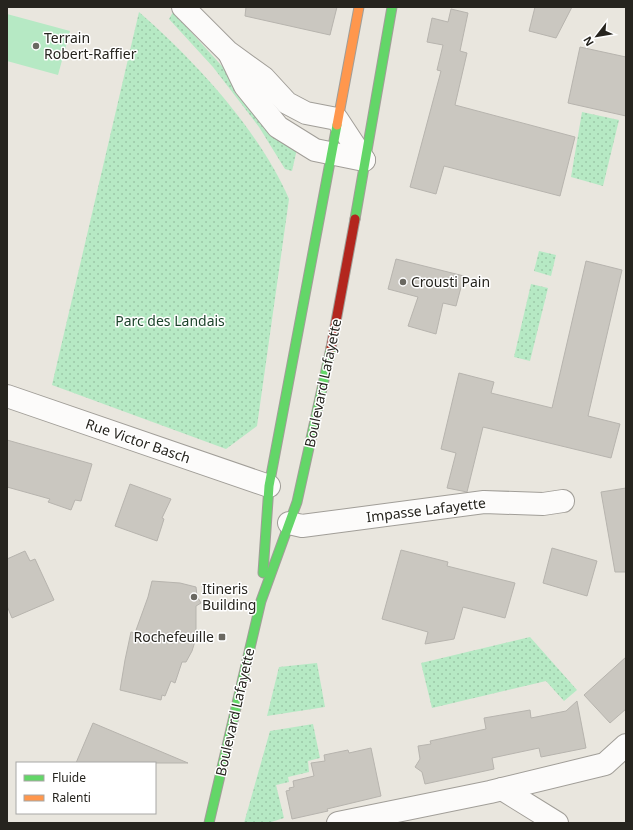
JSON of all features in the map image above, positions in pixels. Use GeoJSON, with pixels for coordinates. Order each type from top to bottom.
{"type":"FeatureCollection","features":[{"type":"Feature","properties":{"kind":"main road","name":"Boulevard Lafayette"},"geometry":{"type":"LineString","coordinates":[[261,601],[269,486],[359,7]]}},
{"type":"Feature","properties":{"kind":"main road","name":"Boulevard Lafayette"},"geometry":{"type":"LineString","coordinates":[[209,823],[261,601],[297,502],[334,335],[392,7]]}},
{"type":"Feature","properties":{"kind":"street"},"geometry":{"type":"LineString","coordinates":[[183,7],[228,52],[264,78],[287,103],[306,113],[337,119],[364,160]]}},
{"type":"Feature","properties":{"kind":"street"},"geometry":{"type":"LineString","coordinates":[[228,52],[245,86],[278,127],[315,150],[364,160]]}},
{"type":"Feature","properties":{"kind":"street","name":"Rue Victor Basch"},"geometry":{"type":"LineString","coordinates":[[7,396],[269,486]]}},
{"type":"Feature","properties":{"kind":"street","name":"Impasse Lafayette"},"geometry":{"type":"LineString","coordinates":[[289,523],[302,526],[484,502],[543,504],[563,501]]}},
{"type":"Feature","properties":{"kind":"street"},"geometry":{"type":"LineString","coordinates":[[338,823],[404,816],[502,789],[605,764],[626,745]]}},
{"type":"Feature","properties":{"kind":"street"},"geometry":{"type":"LineString","coordinates":[[502,789],[557,823]]}},
{"type":"Feature","properties":{"kind":"green space","name":"Parc des Landais"},"geometry":{"type":"Polygon","coordinates":[[[139,12],[182,52],[224,98],[261,148],[289,199],[257,426],[226,449],[52,385],[139,12]]]}},
{"type":"Feature","properties":{"kind":"green space"},"geometry":{"type":"Polygon","coordinates":[[[173,12],[297,149],[292,171],[285,169],[259,127],[213,67],[169,19],[173,12]]]}},
{"type":"Feature","properties":{"kind":"green space","name":"Terrain Robert-Raffier"},"geometry":{"type":"Polygon","coordinates":[[[7,14],[70,31],[58,75],[7,61],[7,14]]]}},
{"type":"Feature","properties":{"kind":"green space"},"geometry":{"type":"Polygon","coordinates":[[[582,112],[619,120],[603,186],[571,177],[582,112]]]}},
{"type":"Feature","properties":{"kind":"green space"},"geometry":{"type":"Polygon","coordinates":[[[539,251],[556,255],[551,276],[534,271],[539,251]]]}},
{"type":"Feature","properties":{"kind":"green space"},"geometry":{"type":"Polygon","coordinates":[[[531,284],[548,288],[530,361],[514,357],[531,284]]]}},
{"type":"Feature","properties":{"kind":"green space"},"geometry":{"type":"Polygon","coordinates":[[[530,637],[577,690],[564,701],[546,681],[432,708],[421,663],[530,637]]]}},
{"type":"Feature","properties":{"kind":"green space"},"geometry":{"type":"Polygon","coordinates":[[[317,663],[325,707],[267,716],[279,667],[317,663]]]}},
{"type":"Feature","properties":{"kind":"green space"},"geometry":{"type":"Polygon","coordinates":[[[313,724],[320,758],[308,761],[309,772],[288,777],[289,782],[276,785],[284,818],[268,823],[244,823],[270,731],[313,724]]]}},
{"type":"Feature","properties":{"kind":"building"},"geometry":{"type":"Polygon","coordinates":[[[246,7],[337,7],[330,35],[245,16],[246,7]]]}},
{"type":"Feature","properties":{"kind":"building"},"geometry":{"type":"Polygon","coordinates":[[[535,7],[572,7],[556,38],[529,31],[535,7]]]}},
{"type":"Feature","properties":{"kind":"building"},"geometry":{"type":"Polygon","coordinates":[[[451,9],[468,13],[460,51],[467,53],[455,105],[575,137],[560,196],[444,166],[436,194],[410,187],[441,71],[437,70],[443,45],[427,42],[432,18],[448,22],[451,9]]]}},
{"type":"Feature","properties":{"kind":"building"},"geometry":{"type":"Polygon","coordinates":[[[580,47],[626,57],[626,116],[568,103],[580,47]]]}},
{"type":"Feature","properties":{"kind":"building"},"geometry":{"type":"Polygon","coordinates":[[[396,259],[464,276],[456,306],[443,303],[436,334],[408,326],[418,297],[388,289],[396,259]]]}},
{"type":"Feature","properties":{"kind":"building"},"geometry":{"type":"Polygon","coordinates":[[[586,261],[622,270],[588,416],[620,424],[611,458],[483,427],[467,492],[447,488],[456,453],[441,449],[459,373],[494,382],[491,393],[552,408],[586,261]]]}},
{"type":"Feature","properties":{"kind":"building"},"geometry":{"type":"Polygon","coordinates":[[[7,440],[92,464],[81,501],[75,500],[71,510],[48,502],[50,499],[7,487],[7,440]]]}},
{"type":"Feature","properties":{"kind":"building"},"geometry":{"type":"Polygon","coordinates":[[[130,484],[171,499],[162,518],[164,519],[157,541],[115,526],[130,484]]]}},
{"type":"Feature","properties":{"kind":"building"},"geometry":{"type":"Polygon","coordinates":[[[626,488],[626,572],[615,572],[601,492],[626,488]]]}},
{"type":"Feature","properties":{"kind":"building"},"geometry":{"type":"Polygon","coordinates":[[[552,548],[597,561],[587,596],[543,583],[552,548]]]}},
{"type":"Feature","properties":{"kind":"building"},"geometry":{"type":"Polygon","coordinates":[[[401,550],[448,562],[447,566],[515,583],[505,618],[463,607],[454,639],[425,644],[428,632],[382,619],[401,550]]]}},
{"type":"Feature","properties":{"kind":"building"},"geometry":{"type":"Polygon","coordinates":[[[25,551],[30,561],[35,559],[54,600],[12,618],[7,606],[7,559],[25,551]]]}},
{"type":"Feature","properties":{"kind":"building"},"geometry":{"type":"Polygon","coordinates":[[[152,581],[180,583],[196,587],[197,596],[201,603],[196,606],[196,638],[192,651],[186,662],[182,662],[175,683],[171,681],[165,696],[162,695],[161,700],[120,690],[131,632],[135,633],[152,581]]]}},
{"type":"Feature","properties":{"kind":"building"},"geometry":{"type":"Polygon","coordinates":[[[626,657],[626,709],[610,723],[584,695],[626,657]]]}},
{"type":"Feature","properties":{"kind":"building"},"geometry":{"type":"Polygon","coordinates":[[[577,701],[586,748],[541,757],[539,748],[492,758],[494,769],[425,784],[422,772],[415,767],[420,759],[418,746],[431,744],[430,741],[486,729],[484,718],[530,710],[531,718],[566,711],[577,701]]]}},
{"type":"Feature","properties":{"kind":"building"},"geometry":{"type":"Polygon","coordinates":[[[93,723],[188,763],[156,762],[76,762],[93,723]]]}},
{"type":"Feature","properties":{"kind":"building"},"geometry":{"type":"Polygon","coordinates":[[[371,748],[381,796],[327,809],[328,811],[292,819],[286,791],[290,790],[289,788],[294,787],[293,781],[314,776],[311,763],[325,761],[324,755],[348,750],[349,753],[371,748]]]}},
{"type":"Feature","properties":{"kind":"traffic: fast"},"geometry":{"type":"LineString","coordinates":[[355,219],[392,7]]}},
{"type":"Feature","properties":{"kind":"traffic: fast"},"geometry":{"type":"LineString","coordinates":[[263,573],[269,486],[337,125]]}},
{"type":"Feature","properties":{"kind":"traffic: fast"},"geometry":{"type":"LineString","coordinates":[[209,823],[261,601],[297,502],[331,348]]}},
{"type":"Feature","properties":{"kind":"traffic: slow"},"geometry":{"type":"LineString","coordinates":[[337,125],[359,7]]}},
{"type":"Feature","properties":{"kind":"traffic: jam"},"geometry":{"type":"LineString","coordinates":[[331,348],[355,219]]}},
{"type":"Feature","properties":{"kind":"place","name":"Terrain Robert-Raffier"},"geometry":{"type":"Point","coordinates":[36,46]}},
{"type":"Feature","properties":{"kind":"place","name":"Crousti Pain"},"geometry":{"type":"Point","coordinates":[403,282]}},
{"type":"Feature","properties":{"kind":"place","name":"Itineris Building"},"geometry":{"type":"Point","coordinates":[194,597]}},
{"type":"Feature","properties":{"kind":"place","name":"Rochefeuille"},"geometry":{"type":"Point","coordinates":[222,637]}}]}
